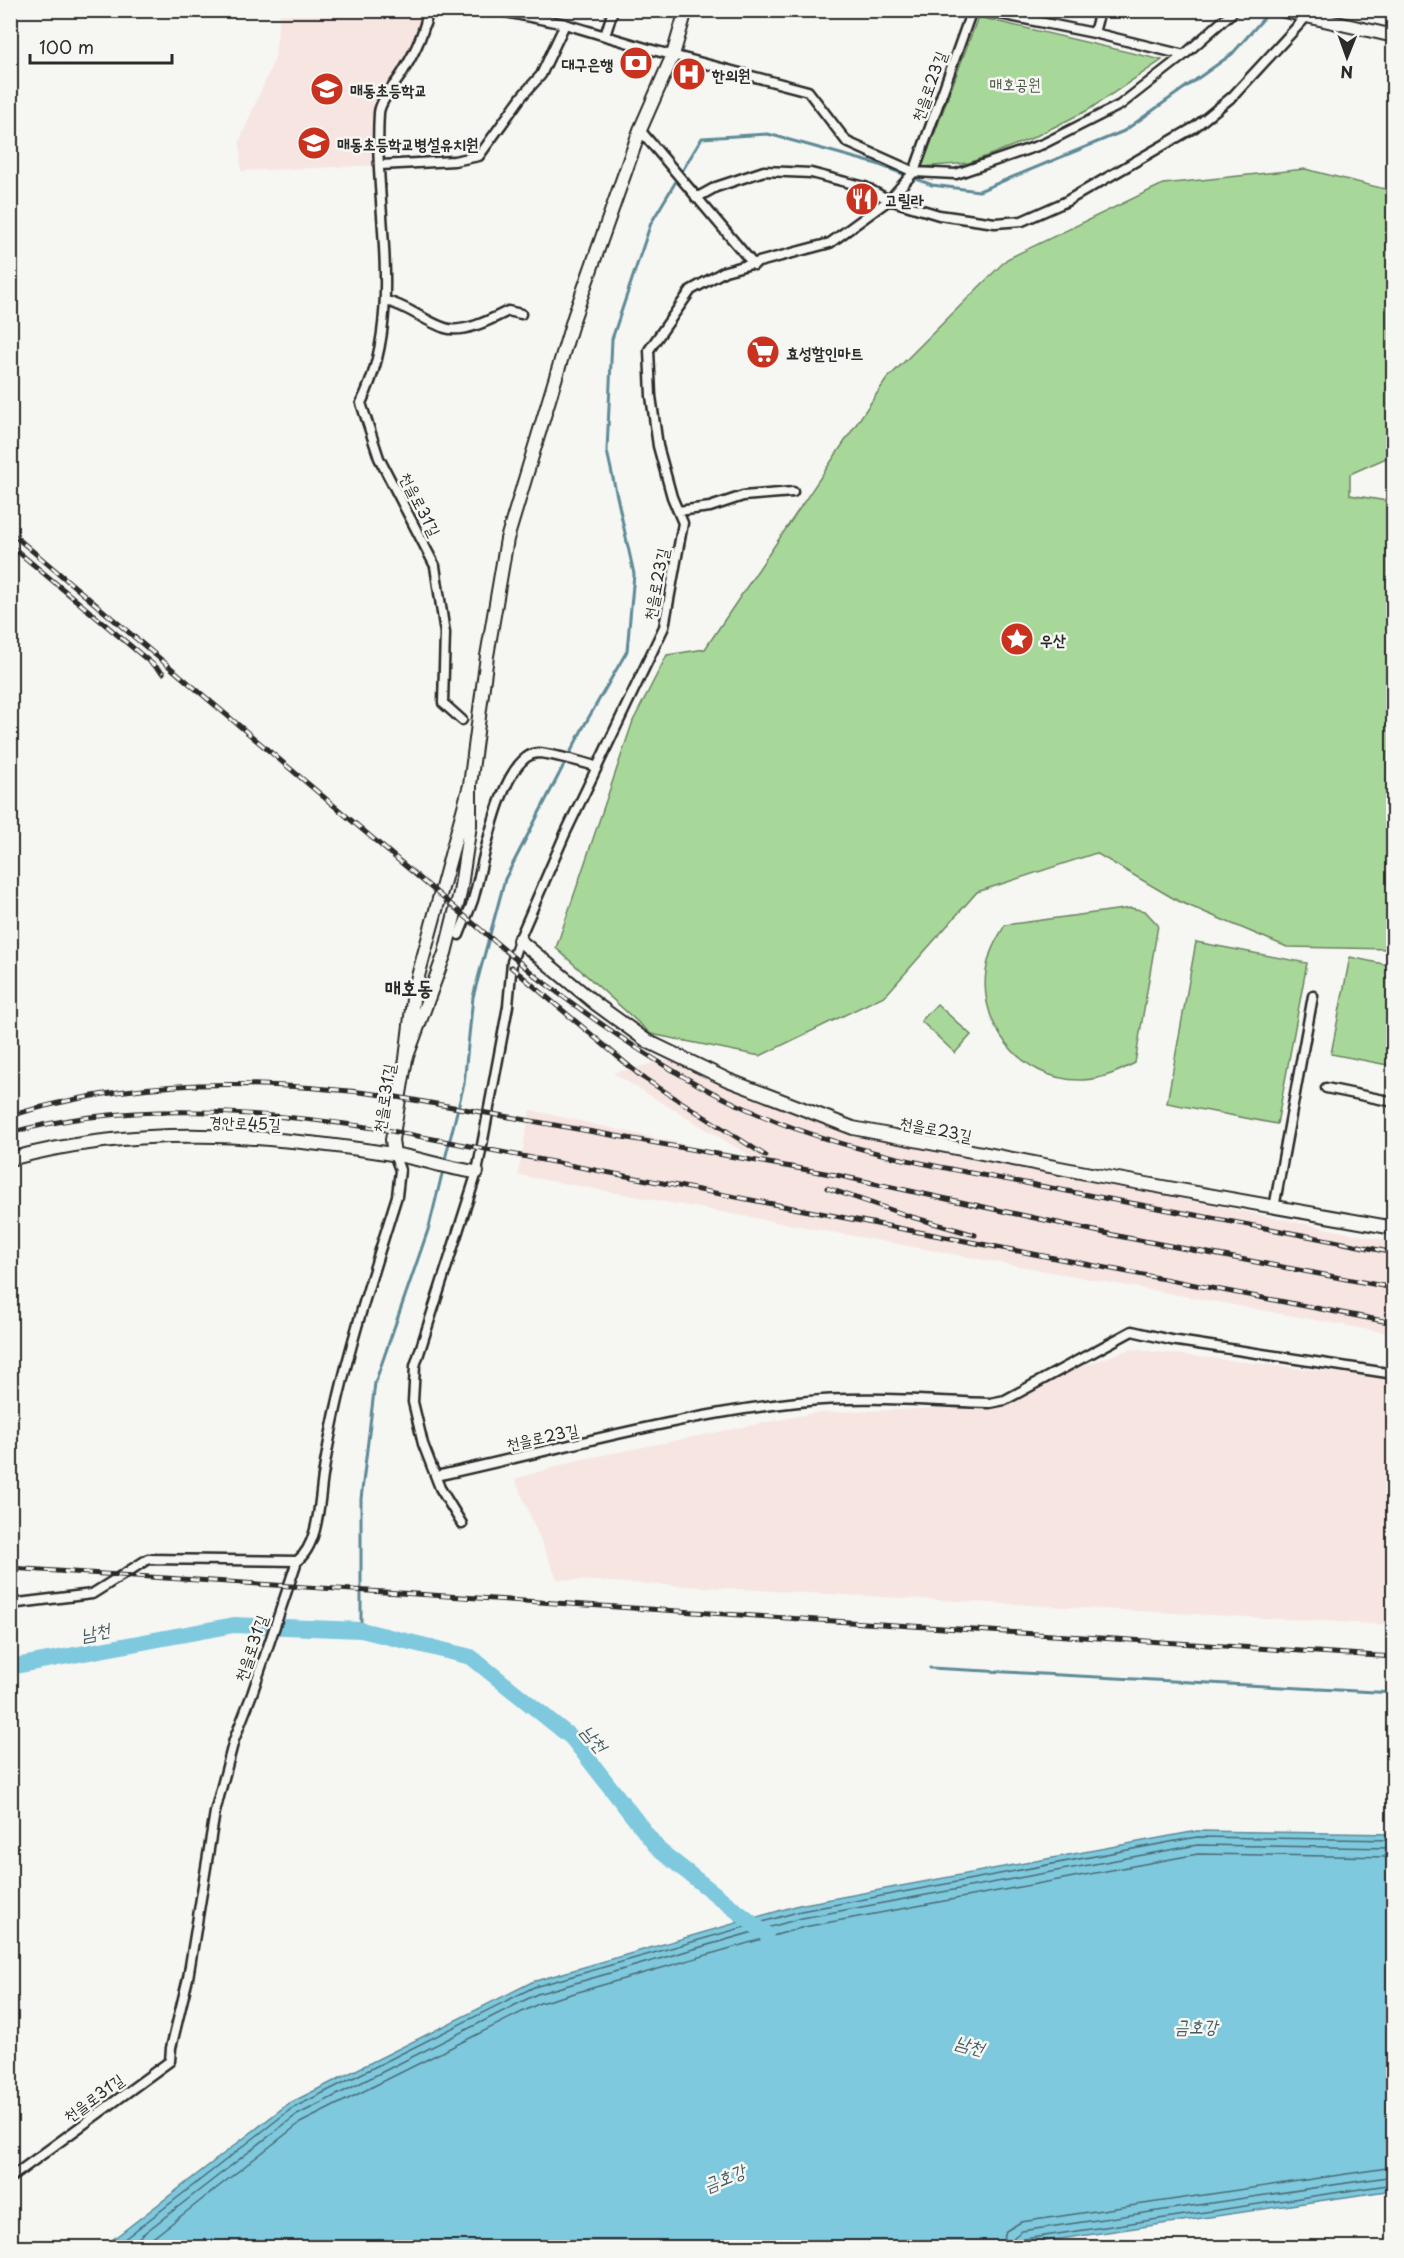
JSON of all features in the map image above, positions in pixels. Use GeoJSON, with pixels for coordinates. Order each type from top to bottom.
{"type":"FeatureCollection","features":[{"type":"Feature","properties":{"kind":"street","name":"천을로31길"},"geometry":{"type":"LineString","coordinates":[[428,10],[426,26],[405,69],[379,110],[386,301],[375,376],[361,403],[379,458],[435,566],[446,633],[443,704],[462,720]]}},
{"type":"Feature","properties":{"kind":"street"},"geometry":{"type":"LineString","coordinates":[[495,10],[565,24],[808,91],[847,142],[914,172],[956,174],[1043,144],[1120,105],[1184,55],[1235,10]]}},
{"type":"Feature","properties":{"kind":"street"},"geometry":{"type":"LineString","coordinates":[[605,36],[613,10]]}},
{"type":"Feature","properties":{"kind":"street"},"geometry":{"type":"LineString","coordinates":[[405,1059],[452,926],[467,848],[470,785],[487,656],[507,539],[574,317],[640,130],[673,55],[686,10]]}},
{"type":"Feature","properties":{"kind":"street","name":"천을로23길"},"geometry":{"type":"LineString","coordinates":[[462,1524],[436,1476],[423,1444],[413,1402],[415,1366],[471,1171],[508,1006],[512,962],[519,940],[597,766],[664,627],[683,523],[658,446],[651,396],[649,350],[691,290],[700,283],[725,271],[830,243],[897,193],[914,172],[972,10]]}},
{"type":"Feature","properties":{"kind":"street"},"geometry":{"type":"LineString","coordinates":[[980,10],[1094,33],[1184,55]]}},
{"type":"Feature","properties":{"kind":"street"},"geometry":{"type":"LineString","coordinates":[[1094,33],[1100,10]]}},
{"type":"Feature","properties":{"kind":"street"},"geometry":{"type":"LineString","coordinates":[[1280,10],[1394,36]]}},
{"type":"Feature","properties":{"kind":"street"},"geometry":{"type":"LineString","coordinates":[[696,198],[716,187],[764,171],[811,173],[865,187],[889,200],[939,216],[995,223],[1022,221],[1054,207],[1178,139],[1195,127],[1233,96],[1302,16]]}},
{"type":"Feature","properties":{"kind":"street"},"geometry":{"type":"LineString","coordinates":[[381,165],[462,161],[479,156],[522,96],[541,75],[565,24]]}},
{"type":"Feature","properties":{"kind":"street"},"geometry":{"type":"LineString","coordinates":[[640,130],[754,265]]}},
{"type":"Feature","properties":{"kind":"street"},"geometry":{"type":"LineString","coordinates":[[386,301],[403,304],[447,329],[489,320],[508,311],[521,314]]}},
{"type":"Feature","properties":{"kind":"street"},"geometry":{"type":"LineString","coordinates":[[678,511],[710,507],[743,496],[793,492]]}},
{"type":"Feature","properties":{"kind":"street"},"geometry":{"type":"LineString","coordinates":[[459,935],[473,900],[496,812],[511,776],[520,762],[537,753],[597,766]]}},
{"type":"Feature","properties":{"kind":"street"},"geometry":{"type":"LineString","coordinates":[[405,1059],[414,991],[470,785]]}},
{"type":"Feature","properties":{"kind":"street","name":"천을로23길"},"geometry":{"type":"LineString","coordinates":[[519,940],[596,1004],[647,1041],[728,1080],[853,1128],[1274,1208],[1393,1227]]}},
{"type":"Feature","properties":{"kind":"street"},"geometry":{"type":"LineString","coordinates":[[1274,1208],[1313,996]]}},
{"type":"Feature","properties":{"kind":"street","name":"천을로31길"},"geometry":{"type":"LineString","coordinates":[[10,2178],[170,2061],[188,1978],[215,1812],[234,1740],[297,1561],[307,1553],[310,1544],[339,1391],[397,1196],[400,1170],[392,1140],[405,1059]]}},
{"type":"Feature","properties":{"kind":"street"},"geometry":{"type":"LineString","coordinates":[[1326,1088],[1394,1102]]}},
{"type":"Feature","properties":{"kind":"street","name":"경안로45길"},"geometry":{"type":"LineString","coordinates":[[10,1159],[60,1146],[109,1138],[161,1136],[285,1140],[394,1154],[471,1171]]}},
{"type":"Feature","properties":{"kind":"street","name":"천을로23길"},"geometry":{"type":"LineString","coordinates":[[436,1476],[733,1410],[801,1402],[868,1398],[990,1403],[1005,1400],[1132,1331],[1171,1340],[1394,1374]]}},
{"type":"Feature","properties":{"kind":"street"},"geometry":{"type":"LineString","coordinates":[[10,1604],[92,1594],[148,1559],[297,1561]]}},
{"type":"Feature","properties":{"kind":"shaded area","name":"매동초등학교"},"geometry":{"type":"Polygon","coordinates":[[[280,11],[428,11],[426,26],[379,110],[381,165],[241,171],[240,140],[275,58],[280,11]]]}},
{"type":"Feature","properties":{"kind":"shaded area"},"geometry":{"type":"Polygon","coordinates":[[[668,1060],[704,1078],[836,1128],[1393,1242],[1393,1334],[518,1175],[530,1110],[759,1161],[613,1073],[668,1060]]]}},
{"type":"Feature","properties":{"kind":"shaded area"},"geometry":{"type":"Polygon","coordinates":[[[1130,1349],[1393,1379],[1393,1625],[557,1579],[515,1479],[578,1460],[814,1413],[970,1407],[1130,1349]]]}},
{"type":"Feature","properties":{"kind":"green space","name":"매호공원"},"geometry":{"type":"Polygon","coordinates":[[[978,17],[1162,60],[1088,110],[1030,139],[969,163],[922,167],[978,17]]]}},
{"type":"Feature","properties":{"kind":"green space"},"geometry":{"type":"Polygon","coordinates":[[[1305,169],[1393,191],[1393,455],[1350,474],[1350,495],[1393,502],[1393,949],[1287,947],[1178,901],[1096,853],[977,892],[886,995],[760,1056],[651,1034],[556,948],[633,721],[667,655],[705,649],[886,380],[1007,259],[1163,184],[1305,169]]]}},
{"type":"Feature","properties":{"kind":"green space"},"geometry":{"type":"Polygon","coordinates":[[[1131,908],[1145,911],[1158,925],[1135,1063],[1110,1074],[1083,1080],[1060,1078],[1039,1070],[1020,1058],[1005,1042],[994,1023],[987,1003],[985,981],[989,958],[1005,925],[1131,908]]]}},
{"type":"Feature","properties":{"kind":"green space"},"geometry":{"type":"Polygon","coordinates":[[[1196,942],[1307,963],[1277,1124],[1167,1103],[1196,942]]]}},
{"type":"Feature","properties":{"kind":"green space"},"geometry":{"type":"Polygon","coordinates":[[[1350,957],[1393,966],[1393,1066],[1331,1054],[1350,957]]]}},
{"type":"Feature","properties":{"kind":"green space"},"geometry":{"type":"Polygon","coordinates":[[[937,1004],[971,1035],[955,1053],[921,1021],[937,1004]]]}},
{"type":"Feature","properties":{"kind":"water","name":"금호강"},"geometry":{"type":"Polygon","coordinates":[[[1197,1831],[1393,1834],[1393,2190],[1005,2247],[103,2247],[288,2104],[532,1982],[799,1905],[1197,1831]]]}},
{"type":"Feature","properties":{"kind":"waterway"},"geometry":{"type":"LineString","coordinates":[[444,1163],[464,1084],[473,997],[505,879],[585,724],[627,651],[634,574],[607,451],[612,339],[651,223],[702,138],[768,134],[877,164],[932,185],[979,191],[1124,131],[1232,54],[1271,10]]}},
{"type":"Feature","properties":{"kind":"waterway"},"geometry":{"type":"LineString","coordinates":[[361,1630],[361,1499],[375,1383],[429,1227],[443,1170]]}},
{"type":"Feature","properties":{"kind":"waterway","name":"남천"},"geometry":{"type":"LineString","coordinates":[[10,1667],[234,1625],[361,1630],[471,1657],[572,1738],[659,1850],[766,1934]]}},
{"type":"Feature","properties":{"kind":"waterway"},"geometry":{"type":"LineString","coordinates":[[930,1668],[1394,1693]]}},
{"type":"Feature","properties":{"kind":"railway"},"geometry":{"type":"LineString","coordinates":[[10,532],[538,978],[648,1056],[707,1089],[799,1130],[895,1157],[1394,1253]]}},
{"type":"Feature","properties":{"kind":"railway"},"geometry":{"type":"LineString","coordinates":[[10,545],[163,673]]}},
{"type":"Feature","properties":{"kind":"railway"},"geometry":{"type":"LineString","coordinates":[[511,967],[642,1077],[766,1156]]}},
{"type":"Feature","properties":{"kind":"railway"},"geometry":{"type":"LineString","coordinates":[[10,1116],[57,1103],[152,1088],[247,1085],[343,1090],[391,1096],[836,1175],[1123,1237],[1394,1288]]}},
{"type":"Feature","properties":{"kind":"railway"},"geometry":{"type":"LineString","coordinates":[[10,1133],[54,1123],[148,1112],[290,1117],[381,1129],[1394,1323]]}},
{"type":"Feature","properties":{"kind":"railway"},"geometry":{"type":"LineString","coordinates":[[827,1188],[912,1217],[975,1235]]}},
{"type":"Feature","properties":{"kind":"railway"},"geometry":{"type":"LineString","coordinates":[[10,1568],[1394,1657]]}},
{"type":"Feature","properties":{"kind":"place","name":"대구은행"},"geometry":{"type":"Point","coordinates":[636,63]}},
{"type":"Feature","properties":{"kind":"place","name":"한의원"},"geometry":{"type":"Point","coordinates":[689,74]}},
{"type":"Feature","properties":{"kind":"place","name":"매동초등학교"},"geometry":{"type":"Point","coordinates":[327,89]}},
{"type":"Feature","properties":{"kind":"place","name":"매동초등학교병설유치원"},"geometry":{"type":"Point","coordinates":[314,143]}},
{"type":"Feature","properties":{"kind":"place","name":"고릴라"},"geometry":{"type":"Point","coordinates":[862,199]}},
{"type":"Feature","properties":{"kind":"place","name":"효성할인마트"},"geometry":{"type":"Point","coordinates":[763,352]}},
{"type":"Feature","properties":{"kind":"place","name":"우산"},"geometry":{"type":"Point","coordinates":[1017,639]}},
{"type":"Feature","properties":{"kind":"district","name":"매호동"},"geometry":{"type":"Point","coordinates":[409,987]}}]}
